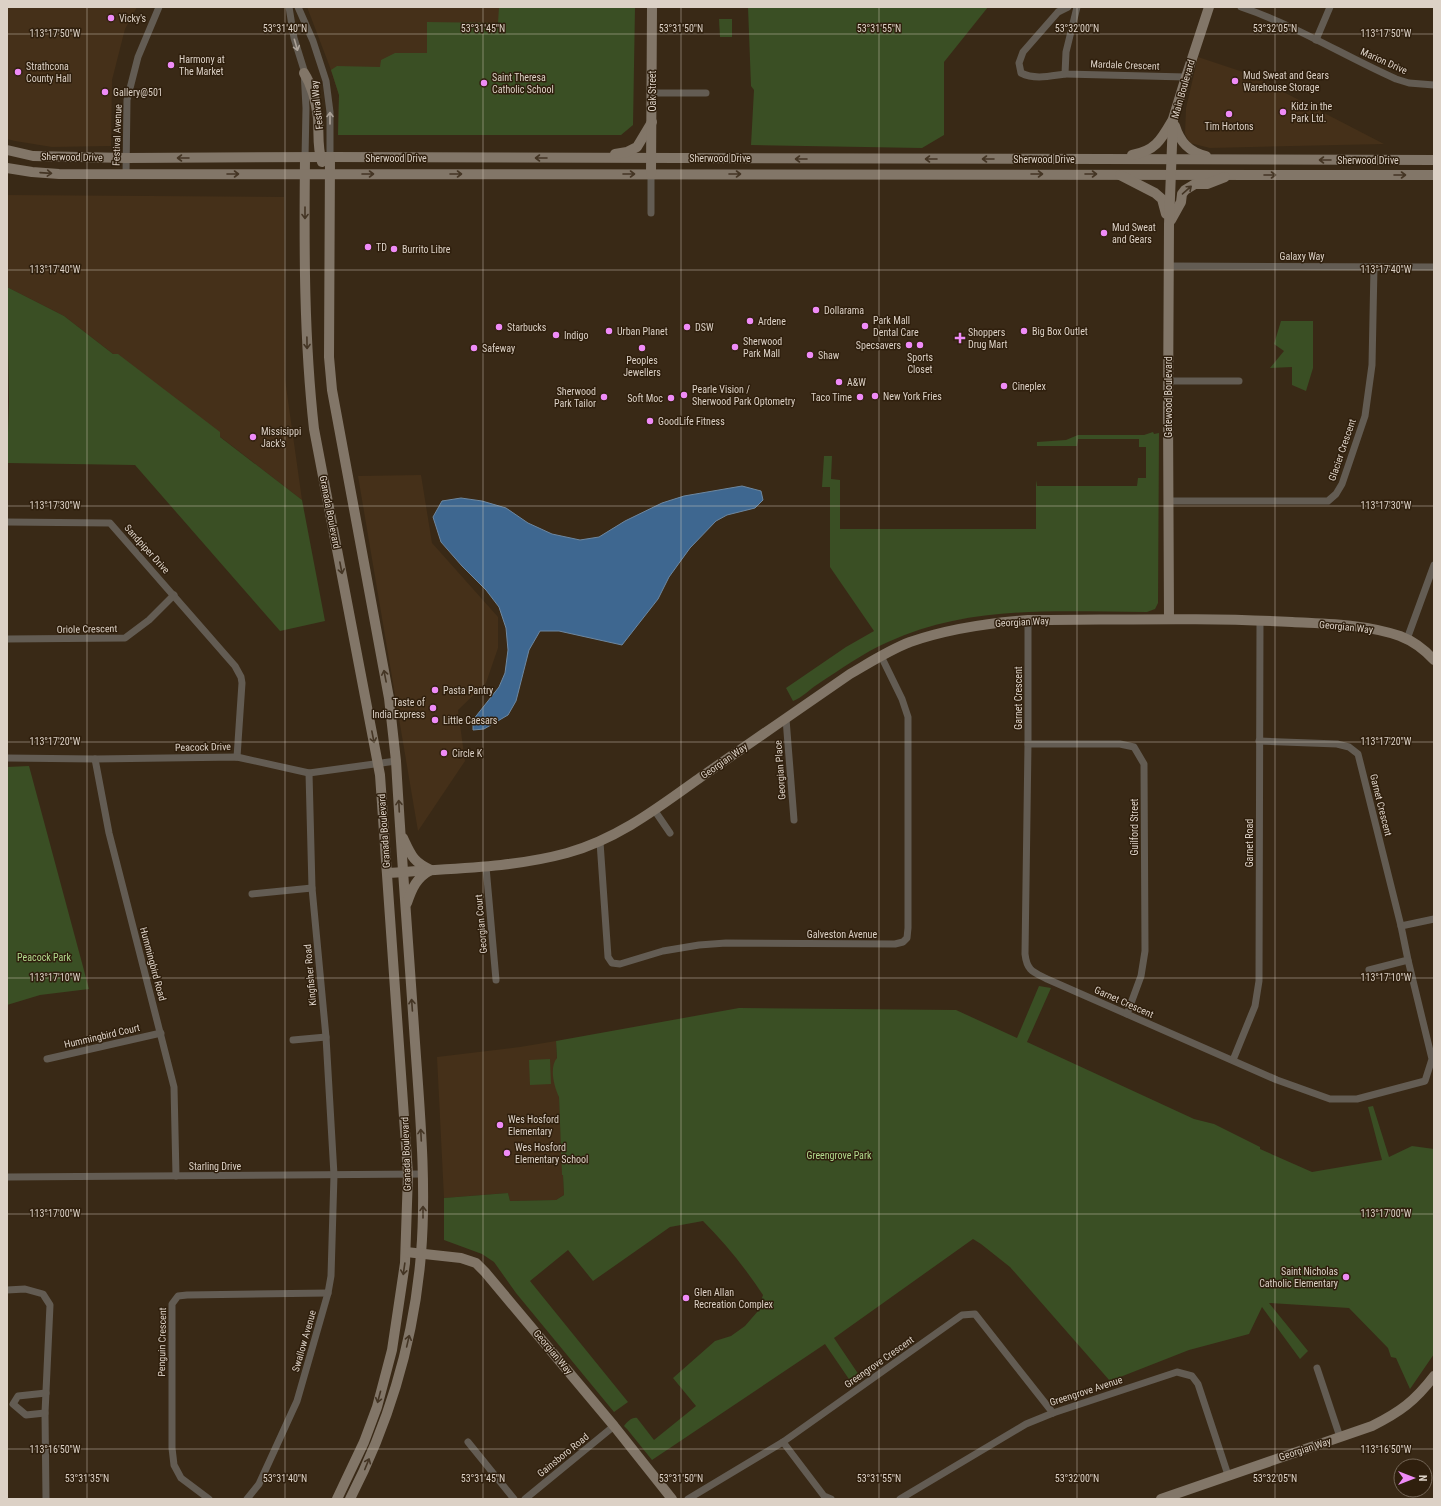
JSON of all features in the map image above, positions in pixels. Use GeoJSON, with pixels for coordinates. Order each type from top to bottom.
{"type":"FeatureCollection","features":[{"type":"Feature","properties":{"kind":"main road","name":"Oak Street"},"geometry":{"type":"LineString","coordinates":[[651,174],[652,7]]}},
{"type":"Feature","properties":{"kind":"main road","name":"Main Boulevard"},"geometry":{"type":"LineString","coordinates":[[1171,174],[1173,119],[1209,7]]}},
{"type":"Feature","properties":{"kind":"main road","name":"Granada Boulevard"},"geometry":{"type":"LineString","coordinates":[[304,73],[311,85],[315,98],[329,174],[329,356],[332,390],[389,698],[396,761],[423,1174],[421,1253],[410,1331],[402,1367],[386,1417],[363,1475],[350,1499]]}},
{"type":"Feature","properties":{"kind":"main road"},"geometry":{"type":"LineString","coordinates":[[1111,159],[1138,154],[1152,149],[1160,141],[1173,119]]}},
{"type":"Feature","properties":{"kind":"main road"},"geometry":{"type":"LineString","coordinates":[[1173,119],[1178,135],[1187,148],[1195,153],[1219,159]]}},
{"type":"Feature","properties":{"kind":"main road"},"geometry":{"type":"LineString","coordinates":[[607,158],[618,153],[627,152],[637,147],[652,122]]}},
{"type":"Feature","properties":{"kind":"main road","name":"Sherwood Drive"},"geometry":{"type":"LineString","coordinates":[[7,150],[33,156],[126,158],[325,157],[1434,160]]}},
{"type":"Feature","properties":{"kind":"main road","name":"Granada Boulevard"},"geometry":{"type":"LineString","coordinates":[[305,158],[307,357],[310,393],[314,429],[378,764],[388,873],[408,1174],[406,1252],[401,1296],[392,1350],[377,1407],[364,1442],[337,1499]]}},
{"type":"Feature","properties":{"kind":"main road","name":"Sherwood Drive"},"geometry":{"type":"LineString","coordinates":[[7,168],[58,174],[1434,175]]}},
{"type":"Feature","properties":{"kind":"main road","name":"Gatewood Boulevard"},"geometry":{"type":"LineString","coordinates":[[1169,619],[1168,381],[1169,224],[1171,174]]}},
{"type":"Feature","properties":{"kind":"main road"},"geometry":{"type":"LineString","coordinates":[[1119,175],[1155,193],[1162,199],[1169,224]]}},
{"type":"Feature","properties":{"kind":"main road"},"geometry":{"type":"LineString","coordinates":[[1169,224],[1185,190],[1195,184],[1207,184],[1231,175]]}},
{"type":"Feature","properties":{"kind":"main road","name":"Georgian Way"},"geometry":{"type":"LineString","coordinates":[[388,873],[486,867],[540,860],[600,842],[655,811],[850,674],[881,656],[908,643],[943,632],[993,623],[1028,620],[1260,620],[1353,625],[1407,639],[1422,649],[1434,660]]}},
{"type":"Feature","properties":{"kind":"main road"},"geometry":{"type":"LineString","coordinates":[[400,832],[412,857],[422,866],[431,870]]}},
{"type":"Feature","properties":{"kind":"main road"},"geometry":{"type":"LineString","coordinates":[[406,908],[414,886],[422,875],[431,870]]}},
{"type":"Feature","properties":{"kind":"main road","name":"Georgian Way"},"geometry":{"type":"LineString","coordinates":[[406,1252],[461,1258],[476,1263],[614,1426],[672,1499]]}},
{"type":"Feature","properties":{"kind":"main road","name":"Georgian Way"},"geometry":{"type":"LineString","coordinates":[[1161,1499],[1372,1426],[1394,1416],[1412,1402],[1434,1376]]}},
{"type":"Feature","properties":{"kind":"street","name":"Festival Avenue"},"geometry":{"type":"LineString","coordinates":[[126,174],[127,100],[138,57],[159,7]]}},
{"type":"Feature","properties":{"kind":"street","name":"Festival Way"},"geometry":{"type":"LineString","coordinates":[[289,7],[294,38],[304,73],[306,108],[305,158]]}},
{"type":"Feature","properties":{"kind":"street","name":"Festival Way"},"geometry":{"type":"LineString","coordinates":[[298,7],[313,41],[326,81],[330,112],[325,157]]}},
{"type":"Feature","properties":{"kind":"street","name":"Mardale Crescent"},"geometry":{"type":"LineString","coordinates":[[1068,7],[1058,12],[1023,52],[1019,63],[1021,73],[1026,76],[1034,77],[1065,74],[1186,77]]}},
{"type":"Feature","properties":{"kind":"street"},"geometry":{"type":"LineString","coordinates":[[1065,74],[1066,52],[1077,7]]}},
{"type":"Feature","properties":{"kind":"street","name":"Marion Drive"},"geometry":{"type":"LineString","coordinates":[[1241,7],[1258,13],[1316,40],[1396,80],[1409,83],[1434,85]]}},
{"type":"Feature","properties":{"kind":"street"},"geometry":{"type":"LineString","coordinates":[[1316,40],[1330,7]]}},
{"type":"Feature","properties":{"kind":"street"},"geometry":{"type":"LineString","coordinates":[[652,93],[706,93]]}},
{"type":"Feature","properties":{"kind":"street"},"geometry":{"type":"LineString","coordinates":[[651,174],[651,213]]}},
{"type":"Feature","properties":{"kind":"street","name":"Galaxy Way"},"geometry":{"type":"LineString","coordinates":[[1169,266],[1434,267]]}},
{"type":"Feature","properties":{"kind":"street","name":"Glacier Crescent"},"geometry":{"type":"LineString","coordinates":[[1168,501],[1315,501],[1328,500],[1336,494],[1342,484],[1364,416],[1372,365],[1374,267]]}},
{"type":"Feature","properties":{"kind":"street"},"geometry":{"type":"LineString","coordinates":[[1168,381],[1239,382]]}},
{"type":"Feature","properties":{"kind":"street","name":"Sandpiper Drive"},"geometry":{"type":"LineString","coordinates":[[7,522],[110,523],[235,666],[241,677],[242,692],[237,756]]}},
{"type":"Feature","properties":{"kind":"street"},"geometry":{"type":"LineString","coordinates":[[1407,639],[1434,565]]}},
{"type":"Feature","properties":{"kind":"street","name":"Oriole Crescent"},"geometry":{"type":"LineString","coordinates":[[7,640],[125,638],[149,620],[174,595]]}},
{"type":"Feature","properties":{"kind":"street","name":"Garnet Crescent"},"geometry":{"type":"LineString","coordinates":[[1028,620],[1025,954],[1026,962],[1030,971],[1277,1080],[1330,1099],[1357,1099],[1425,1082],[1432,1059],[1401,926],[1358,754],[1349,747],[1337,744],[1259,741]]}},
{"type":"Feature","properties":{"kind":"street","name":"Garnet Road"},"geometry":{"type":"LineString","coordinates":[[1233,1060],[1255,1006],[1259,981],[1260,620]]}},
{"type":"Feature","properties":{"kind":"street","name":"Galveston Avenue"},"geometry":{"type":"LineString","coordinates":[[600,842],[608,957],[612,963],[620,964],[663,951],[699,945],[726,943],[895,944],[903,942],[907,938],[908,928],[908,717],[902,699],[881,656]]}},
{"type":"Feature","properties":{"kind":"street","name":"Georgian Place"},"geometry":{"type":"LineString","coordinates":[[786,719],[794,820]]}},
{"type":"Feature","properties":{"kind":"street","name":"Guilford Street"},"geometry":{"type":"LineString","coordinates":[[1028,744],[1120,744],[1134,747],[1144,764],[1145,951],[1141,976],[1127,1014]]}},
{"type":"Feature","properties":{"kind":"street","name":"Peacock Drive"},"geometry":{"type":"LineString","coordinates":[[7,758],[95,759],[237,756],[309,773],[396,761]]}},
{"type":"Feature","properties":{"kind":"street","name":"Hummingbird Road"},"geometry":{"type":"LineString","coordinates":[[95,759],[109,833],[174,1088],[176,1176]]}},
{"type":"Feature","properties":{"kind":"street","name":"Kingfisher Road"},"geometry":{"type":"LineString","coordinates":[[309,773],[312,888],[326,1037],[334,1175]]}},
{"type":"Feature","properties":{"kind":"street"},"geometry":{"type":"LineString","coordinates":[[655,811],[670,833]]}},
{"type":"Feature","properties":{"kind":"street","name":"Georgian Court"},"geometry":{"type":"LineString","coordinates":[[486,867],[496,980]]}},
{"type":"Feature","properties":{"kind":"street"},"geometry":{"type":"LineString","coordinates":[[252,894],[312,888]]}},
{"type":"Feature","properties":{"kind":"street"},"geometry":{"type":"LineString","coordinates":[[1401,926],[1434,918]]}},
{"type":"Feature","properties":{"kind":"street"},"geometry":{"type":"LineString","coordinates":[[1369,970],[1408,960]]}},
{"type":"Feature","properties":{"kind":"street","name":"Hummingbird Court"},"geometry":{"type":"LineString","coordinates":[[47,1059],[161,1033]]}},
{"type":"Feature","properties":{"kind":"street"},"geometry":{"type":"LineString","coordinates":[[293,1040],[326,1037]]}},
{"type":"Feature","properties":{"kind":"street","name":"Starling Drive"},"geometry":{"type":"LineString","coordinates":[[7,1177],[423,1174]]}},
{"type":"Feature","properties":{"kind":"street","name":"Swallow Avenue"},"geometry":{"type":"LineString","coordinates":[[247,1499],[258,1484],[297,1401],[328,1293],[331,1276],[334,1175]]}},
{"type":"Feature","properties":{"kind":"street"},"geometry":{"type":"LineString","coordinates":[[7,1290],[25,1289],[43,1294],[50,1305],[45,1413],[46,1499]]}},
{"type":"Feature","properties":{"kind":"street","name":"Penguin Crescent"},"geometry":{"type":"LineString","coordinates":[[209,1499],[181,1478],[174,1465],[172,1448],[172,1304],[178,1296],[187,1295],[328,1293]]}},
{"type":"Feature","properties":{"kind":"street","name":"Greengrove Crescent"},"geometry":{"type":"LineString","coordinates":[[688,1499],[782,1442],[962,1315],[975,1314],[1053,1413]]}},
{"type":"Feature","properties":{"kind":"street"},"geometry":{"type":"LineString","coordinates":[[1317,1368],[1340,1438]]}},
{"type":"Feature","properties":{"kind":"street","name":"Greengrove Avenue"},"geometry":{"type":"LineString","coordinates":[[900,1499],[1026,1424],[1053,1413],[1177,1372],[1192,1376],[1198,1384],[1228,1475]]}},
{"type":"Feature","properties":{"kind":"street"},"geometry":{"type":"LineString","coordinates":[[45,1413],[26,1415],[13,1404],[18,1396],[46,1394]]}},
{"type":"Feature","properties":{"kind":"street","name":"Gainsboro Road"},"geometry":{"type":"LineString","coordinates":[[525,1499],[614,1426]]}},
{"type":"Feature","properties":{"kind":"street"},"geometry":{"type":"LineString","coordinates":[[468,1442],[514,1499]]}},
{"type":"Feature","properties":{"kind":"street"},"geometry":{"type":"LineString","coordinates":[[782,1442],[824,1496],[830,1499]]}},
{"type":"Feature","properties":{"kind":"shaded area"},"geometry":{"type":"Polygon","coordinates":[[[7,7],[137,7],[125,29],[112,80],[111,146],[52,147],[7,139],[7,7]]]}},
{"type":"Feature","properties":{"kind":"shaded area","name":"Saint Theresa Catholic School"},"geometry":{"type":"Polygon","coordinates":[[[307,7],[635,7],[621,135],[338,135],[339,95],[307,7]]]}},
{"type":"Feature","properties":{"kind":"shaded area"},"geometry":{"type":"Polygon","coordinates":[[[1198,57],[1249,74],[1384,144],[1210,148],[1190,143],[1185,134],[1186,108],[1198,57]]]}},
{"type":"Feature","properties":{"kind":"shaded area"},"geometry":{"type":"Polygon","coordinates":[[[7,195],[284,197],[285,379],[302,500],[64,316],[7,287],[7,195]]]}},
{"type":"Feature","properties":{"kind":"shaded area"},"geometry":{"type":"Polygon","coordinates":[[[421,475],[432,543],[498,617],[498,648],[486,683],[458,710],[465,761],[418,831],[358,476],[421,475]]]}},
{"type":"Feature","properties":{"kind":"shaded area","name":"Wes Hosford Elementary"},"geometry":{"type":"Polygon","coordinates":[[[556,1041],[564,1195],[556,1200],[510,1201],[508,1193],[444,1198],[437,1057],[556,1041]]]}},
{"type":"Feature","properties":{"kind":"green space","name":"Saint Theresa Catholic School"},"geometry":{"type":"Polygon","coordinates":[[[499,7],[635,7],[633,125],[621,135],[338,135],[339,95],[331,70],[337,66],[380,67],[381,60],[395,53],[427,53],[427,22],[498,23],[499,7]]]}},
{"type":"Feature","properties":{"kind":"green space"},"geometry":{"type":"Polygon","coordinates":[[[748,7],[988,7],[944,62],[944,135],[922,148],[751,145],[754,90],[751,86],[748,7]]]}},
{"type":"Feature","properties":{"kind":"green space"},"geometry":{"type":"Polygon","coordinates":[[[719,19],[732,19],[732,37],[720,37],[719,19]]]}},
{"type":"Feature","properties":{"kind":"green space"},"geometry":{"type":"Polygon","coordinates":[[[7,287],[64,316],[113,354],[118,354],[220,432],[220,437],[302,500],[325,621],[280,631],[135,465],[7,463],[9,402],[7,287]]]}},
{"type":"Feature","properties":{"kind":"green space"},"geometry":{"type":"Polygon","coordinates":[[[1281,321],[1313,321],[1313,368],[1306,391],[1292,385],[1292,367],[1270,368],[1284,351],[1274,344],[1281,321]]]}},
{"type":"Feature","properties":{"kind":"green space"},"geometry":{"type":"Polygon","coordinates":[[[1153,432],[1154,434],[1159,433],[1158,603],[1155,609],[1147,612],[1048,611],[983,616],[951,621],[919,630],[879,646],[815,686],[800,698],[793,701],[786,688],[846,647],[874,631],[830,567],[830,487],[822,487],[824,456],[832,456],[831,479],[840,480],[840,529],[1036,529],[1036,480],[1037,486],[1137,486],[1138,478],[1146,478],[1146,447],[1139,447],[1139,439],[1078,439],[1077,446],[1037,446],[1037,442],[1066,440],[1078,435],[1144,435],[1153,432]]]}},
{"type":"Feature","properties":{"kind":"green space","name":"Peacock Park"},"geometry":{"type":"Polygon","coordinates":[[[29,766],[89,989],[40,995],[7,1005],[7,767],[29,766]]]}},
{"type":"Feature","properties":{"kind":"green space","name":"Greengrove Park"},"geometry":{"type":"Polygon","coordinates":[[[1039,986],[1051,988],[1027,1042],[1194,1119],[1214,1124],[1260,1147],[1260,1149],[1312,1172],[1382,1160],[1368,1107],[1373,1106],[1389,1157],[1412,1146],[1434,1149],[1434,1354],[1410,1389],[1396,1358],[1391,1357],[1388,1348],[1349,1308],[1269,1303],[1308,1351],[1300,1359],[1262,1307],[1249,1334],[1189,1350],[1110,1381],[1010,1267],[973,1239],[834,1338],[861,1378],[853,1385],[825,1344],[652,1460],[624,1426],[631,1419],[637,1418],[654,1440],[696,1406],[673,1378],[715,1341],[731,1336],[745,1326],[758,1311],[763,1295],[735,1256],[711,1229],[703,1221],[670,1227],[593,1281],[568,1250],[530,1281],[628,1402],[614,1412],[516,1293],[494,1262],[482,1254],[444,1240],[444,1198],[508,1193],[510,1201],[556,1200],[564,1195],[559,1097],[555,1088],[553,1077],[553,1066],[557,1058],[556,1041],[739,1008],[956,1010],[1017,1038],[1039,986]]]}},
{"type":"Feature","properties":{"kind":"green space"},"geometry":{"type":"Polygon","coordinates":[[[550,1059],[551,1084],[530,1085],[529,1060],[550,1059]]]}},
{"type":"Feature","properties":{"kind":"water"},"geometry":{"type":"Polygon","coordinates":[[[742,486],[761,491],[763,500],[755,508],[727,515],[716,521],[690,548],[669,577],[658,599],[622,645],[559,631],[540,631],[529,650],[516,701],[508,715],[484,729],[473,730],[473,720],[499,687],[505,673],[508,650],[506,628],[499,607],[486,590],[441,542],[433,517],[442,501],[461,498],[482,501],[506,508],[528,523],[552,534],[580,540],[599,537],[625,521],[662,503],[684,496],[742,486]]]}},
{"type":"Feature","properties":{"kind":"place","name":"Vicky's"},"geometry":{"type":"Point","coordinates":[111,18]}},
{"type":"Feature","properties":{"kind":"place","name":"Harmony at The Market"},"geometry":{"type":"Point","coordinates":[171,65]}},
{"type":"Feature","properties":{"kind":"place","name":"Strathcona County Hall"},"geometry":{"type":"Point","coordinates":[18,72]}},
{"type":"Feature","properties":{"kind":"place","name":"Mud Sweat and Gears Warehouse Storage"},"geometry":{"type":"Point","coordinates":[1235,81]}},
{"type":"Feature","properties":{"kind":"place","name":"Saint Theresa Catholic School"},"geometry":{"type":"Point","coordinates":[484,83]}},
{"type":"Feature","properties":{"kind":"place","name":"Gallery@501"},"geometry":{"type":"Point","coordinates":[105,92]}},
{"type":"Feature","properties":{"kind":"place","name":"Kidz in the Park Ltd."},"geometry":{"type":"Point","coordinates":[1283,112]}},
{"type":"Feature","properties":{"kind":"place","name":"Tim Hortons"},"geometry":{"type":"Point","coordinates":[1229,114]}},
{"type":"Feature","properties":{"kind":"place","name":"Mud Sweat and Gears"},"geometry":{"type":"Point","coordinates":[1104,233]}},
{"type":"Feature","properties":{"kind":"place","name":"TD"},"geometry":{"type":"Point","coordinates":[368,247]}},
{"type":"Feature","properties":{"kind":"place","name":"Burrito Libre"},"geometry":{"type":"Point","coordinates":[394,249]}},
{"type":"Feature","properties":{"kind":"place","name":"Dollarama"},"geometry":{"type":"Point","coordinates":[816,310]}},
{"type":"Feature","properties":{"kind":"place","name":"Ardene"},"geometry":{"type":"Point","coordinates":[750,321]}},
{"type":"Feature","properties":{"kind":"place","name":"Park Mall Dental Care"},"geometry":{"type":"Point","coordinates":[865,326]}},
{"type":"Feature","properties":{"kind":"place","name":"Starbucks"},"geometry":{"type":"Point","coordinates":[499,327]}},
{"type":"Feature","properties":{"kind":"place","name":"DSW"},"geometry":{"type":"Point","coordinates":[687,327]}},
{"type":"Feature","properties":{"kind":"place","name":"Urban Planet"},"geometry":{"type":"Point","coordinates":[609,331]}},
{"type":"Feature","properties":{"kind":"place","name":"Big Box Outlet"},"geometry":{"type":"Point","coordinates":[1024,331]}},
{"type":"Feature","properties":{"kind":"place","name":"Indigo"},"geometry":{"type":"Point","coordinates":[556,335]}},
{"type":"Feature","properties":{"kind":"place","name":"Shoppers Drug Mart"},"geometry":{"type":"Point","coordinates":[960,338]}},
{"type":"Feature","properties":{"kind":"place","name":"Specsavers"},"geometry":{"type":"Point","coordinates":[909,345]}},
{"type":"Feature","properties":{"kind":"place","name":"Sports Closet"},"geometry":{"type":"Point","coordinates":[920,345]}},
{"type":"Feature","properties":{"kind":"place","name":"Sherwood Park Mall"},"geometry":{"type":"Point","coordinates":[735,347]}},
{"type":"Feature","properties":{"kind":"place","name":"Safeway"},"geometry":{"type":"Point","coordinates":[474,348]}},
{"type":"Feature","properties":{"kind":"place","name":"Peoples Jewellers"},"geometry":{"type":"Point","coordinates":[642,348]}},
{"type":"Feature","properties":{"kind":"place","name":"Shaw"},"geometry":{"type":"Point","coordinates":[810,355]}},
{"type":"Feature","properties":{"kind":"place","name":"A&W"},"geometry":{"type":"Point","coordinates":[839,382]}},
{"type":"Feature","properties":{"kind":"place","name":"Cineplex"},"geometry":{"type":"Point","coordinates":[1004,386]}},
{"type":"Feature","properties":{"kind":"place","name":"Pearle Vision / Sherwood Park Optometry"},"geometry":{"type":"Point","coordinates":[684,395]}},
{"type":"Feature","properties":{"kind":"place","name":"New York Fries"},"geometry":{"type":"Point","coordinates":[875,396]}},
{"type":"Feature","properties":{"kind":"place","name":"Sherwood Park Tailor"},"geometry":{"type":"Point","coordinates":[604,397]}},
{"type":"Feature","properties":{"kind":"place","name":"Taco Time"},"geometry":{"type":"Point","coordinates":[860,397]}},
{"type":"Feature","properties":{"kind":"place","name":"Soft Moc"},"geometry":{"type":"Point","coordinates":[671,398]}},
{"type":"Feature","properties":{"kind":"place","name":"GoodLife Fitness"},"geometry":{"type":"Point","coordinates":[650,421]}},
{"type":"Feature","properties":{"kind":"place","name":"Missisippi Jack's"},"geometry":{"type":"Point","coordinates":[253,437]}},
{"type":"Feature","properties":{"kind":"place","name":"Pasta Pantry"},"geometry":{"type":"Point","coordinates":[435,690]}},
{"type":"Feature","properties":{"kind":"place","name":"Taste of India Express"},"geometry":{"type":"Point","coordinates":[433,708]}},
{"type":"Feature","properties":{"kind":"place","name":"Little Caesars"},"geometry":{"type":"Point","coordinates":[435,720]}},
{"type":"Feature","properties":{"kind":"place","name":"Circle K"},"geometry":{"type":"Point","coordinates":[444,753]}},
{"type":"Feature","properties":{"kind":"place","name":"Wes Hosford Elementary"},"geometry":{"type":"Point","coordinates":[500,1125]}},
{"type":"Feature","properties":{"kind":"place","name":"Wes Hosford Elementary School"},"geometry":{"type":"Point","coordinates":[507,1153]}},
{"type":"Feature","properties":{"kind":"place","name":"Saint Nicholas Catholic Elementary"},"geometry":{"type":"Point","coordinates":[1346,1277]}},
{"type":"Feature","properties":{"kind":"place","name":"Glen Allan Recreation Complex"},"geometry":{"type":"Point","coordinates":[686,1298]}}]}
